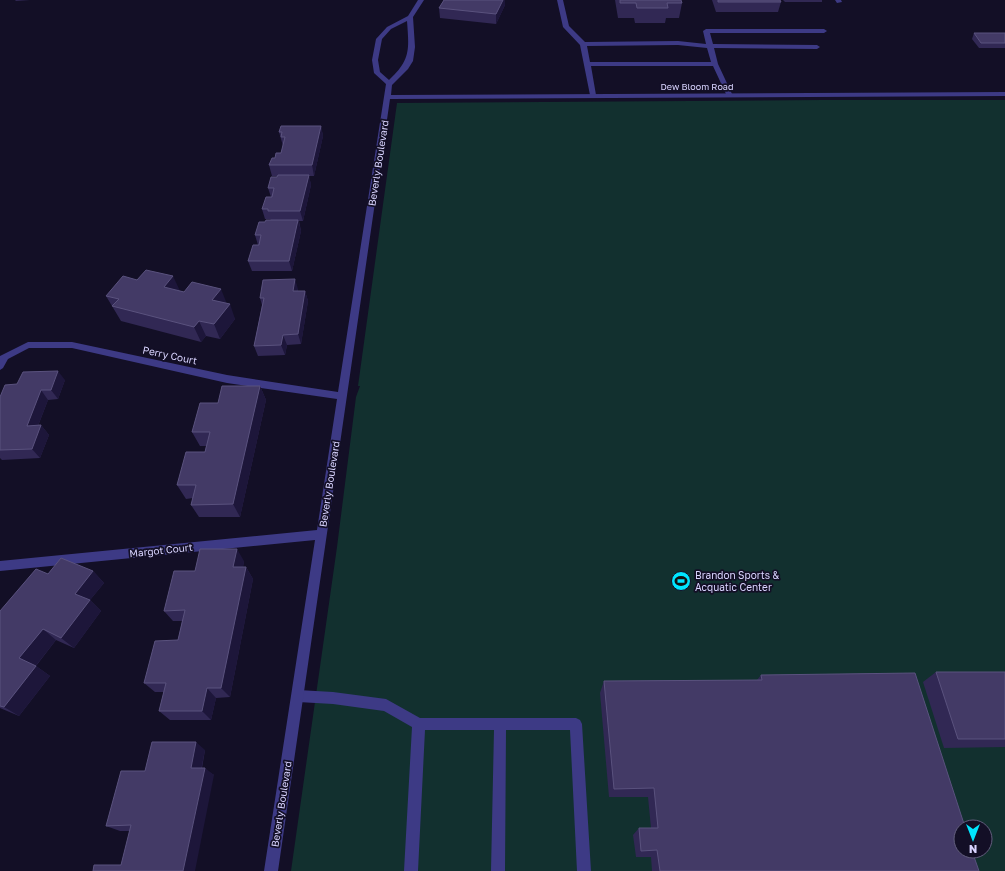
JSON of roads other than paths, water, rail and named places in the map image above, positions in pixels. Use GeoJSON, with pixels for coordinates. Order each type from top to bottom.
{"type":"FeatureCollection","features":[{"type":"Feature","properties":{"kind":"street"},"geometry":{"type":"LineString","coordinates":[[410,17],[413,49],[411,57],[404,71],[389,84],[377,73],[375,60],[379,39],[389,28],[410,17],[421,0]]}},
{"type":"Feature","properties":{"kind":"street"},"geometry":{"type":"LineString","coordinates":[[560,0],[566,27],[583,44],[593,95]]}},
{"type":"Feature","properties":{"kind":"street"},"geometry":{"type":"LineString","coordinates":[[730,94],[715,64],[706,31],[824,31]]}},
{"type":"Feature","properties":{"kind":"street"},"geometry":{"type":"LineString","coordinates":[[583,44],[678,43],[710,46],[816,47]]}},
{"type":"Feature","properties":{"kind":"street"},"geometry":{"type":"LineString","coordinates":[[587,64],[715,64]]}},
{"type":"Feature","properties":{"kind":"street","name":"Beverly Boulevard"},"geometry":{"type":"LineString","coordinates":[[271,871],[389,84]]}},
{"type":"Feature","properties":{"kind":"street","name":"Dew Bloom Road"},"geometry":{"type":"LineString","coordinates":[[388,97],[730,94],[1005,94]]}},
{"type":"Feature","properties":{"kind":"street","name":"Perry Court"},"geometry":{"type":"LineString","coordinates":[[0,366],[4,358],[28,345],[72,345],[227,379],[342,396]]}},
{"type":"Feature","properties":{"kind":"street","name":"Margot Court"},"geometry":{"type":"LineString","coordinates":[[0,566],[322,534]]}},
{"type":"Feature","properties":{"kind":"street"},"geometry":{"type":"LineString","coordinates":[[298,696],[333,698],[386,705],[419,724],[576,724],[584,871]]}},
{"type":"Feature","properties":{"kind":"street"},"geometry":{"type":"LineString","coordinates":[[411,871],[419,724]]}},
{"type":"Feature","properties":{"kind":"street"},"geometry":{"type":"LineString","coordinates":[[498,871],[500,724]]}},
{"type":"Feature","properties":{"kind":"place","name":"Brandon Sports & Acquatic Center"},"geometry":{"type":"Point","coordinates":[681,581]}}]}
